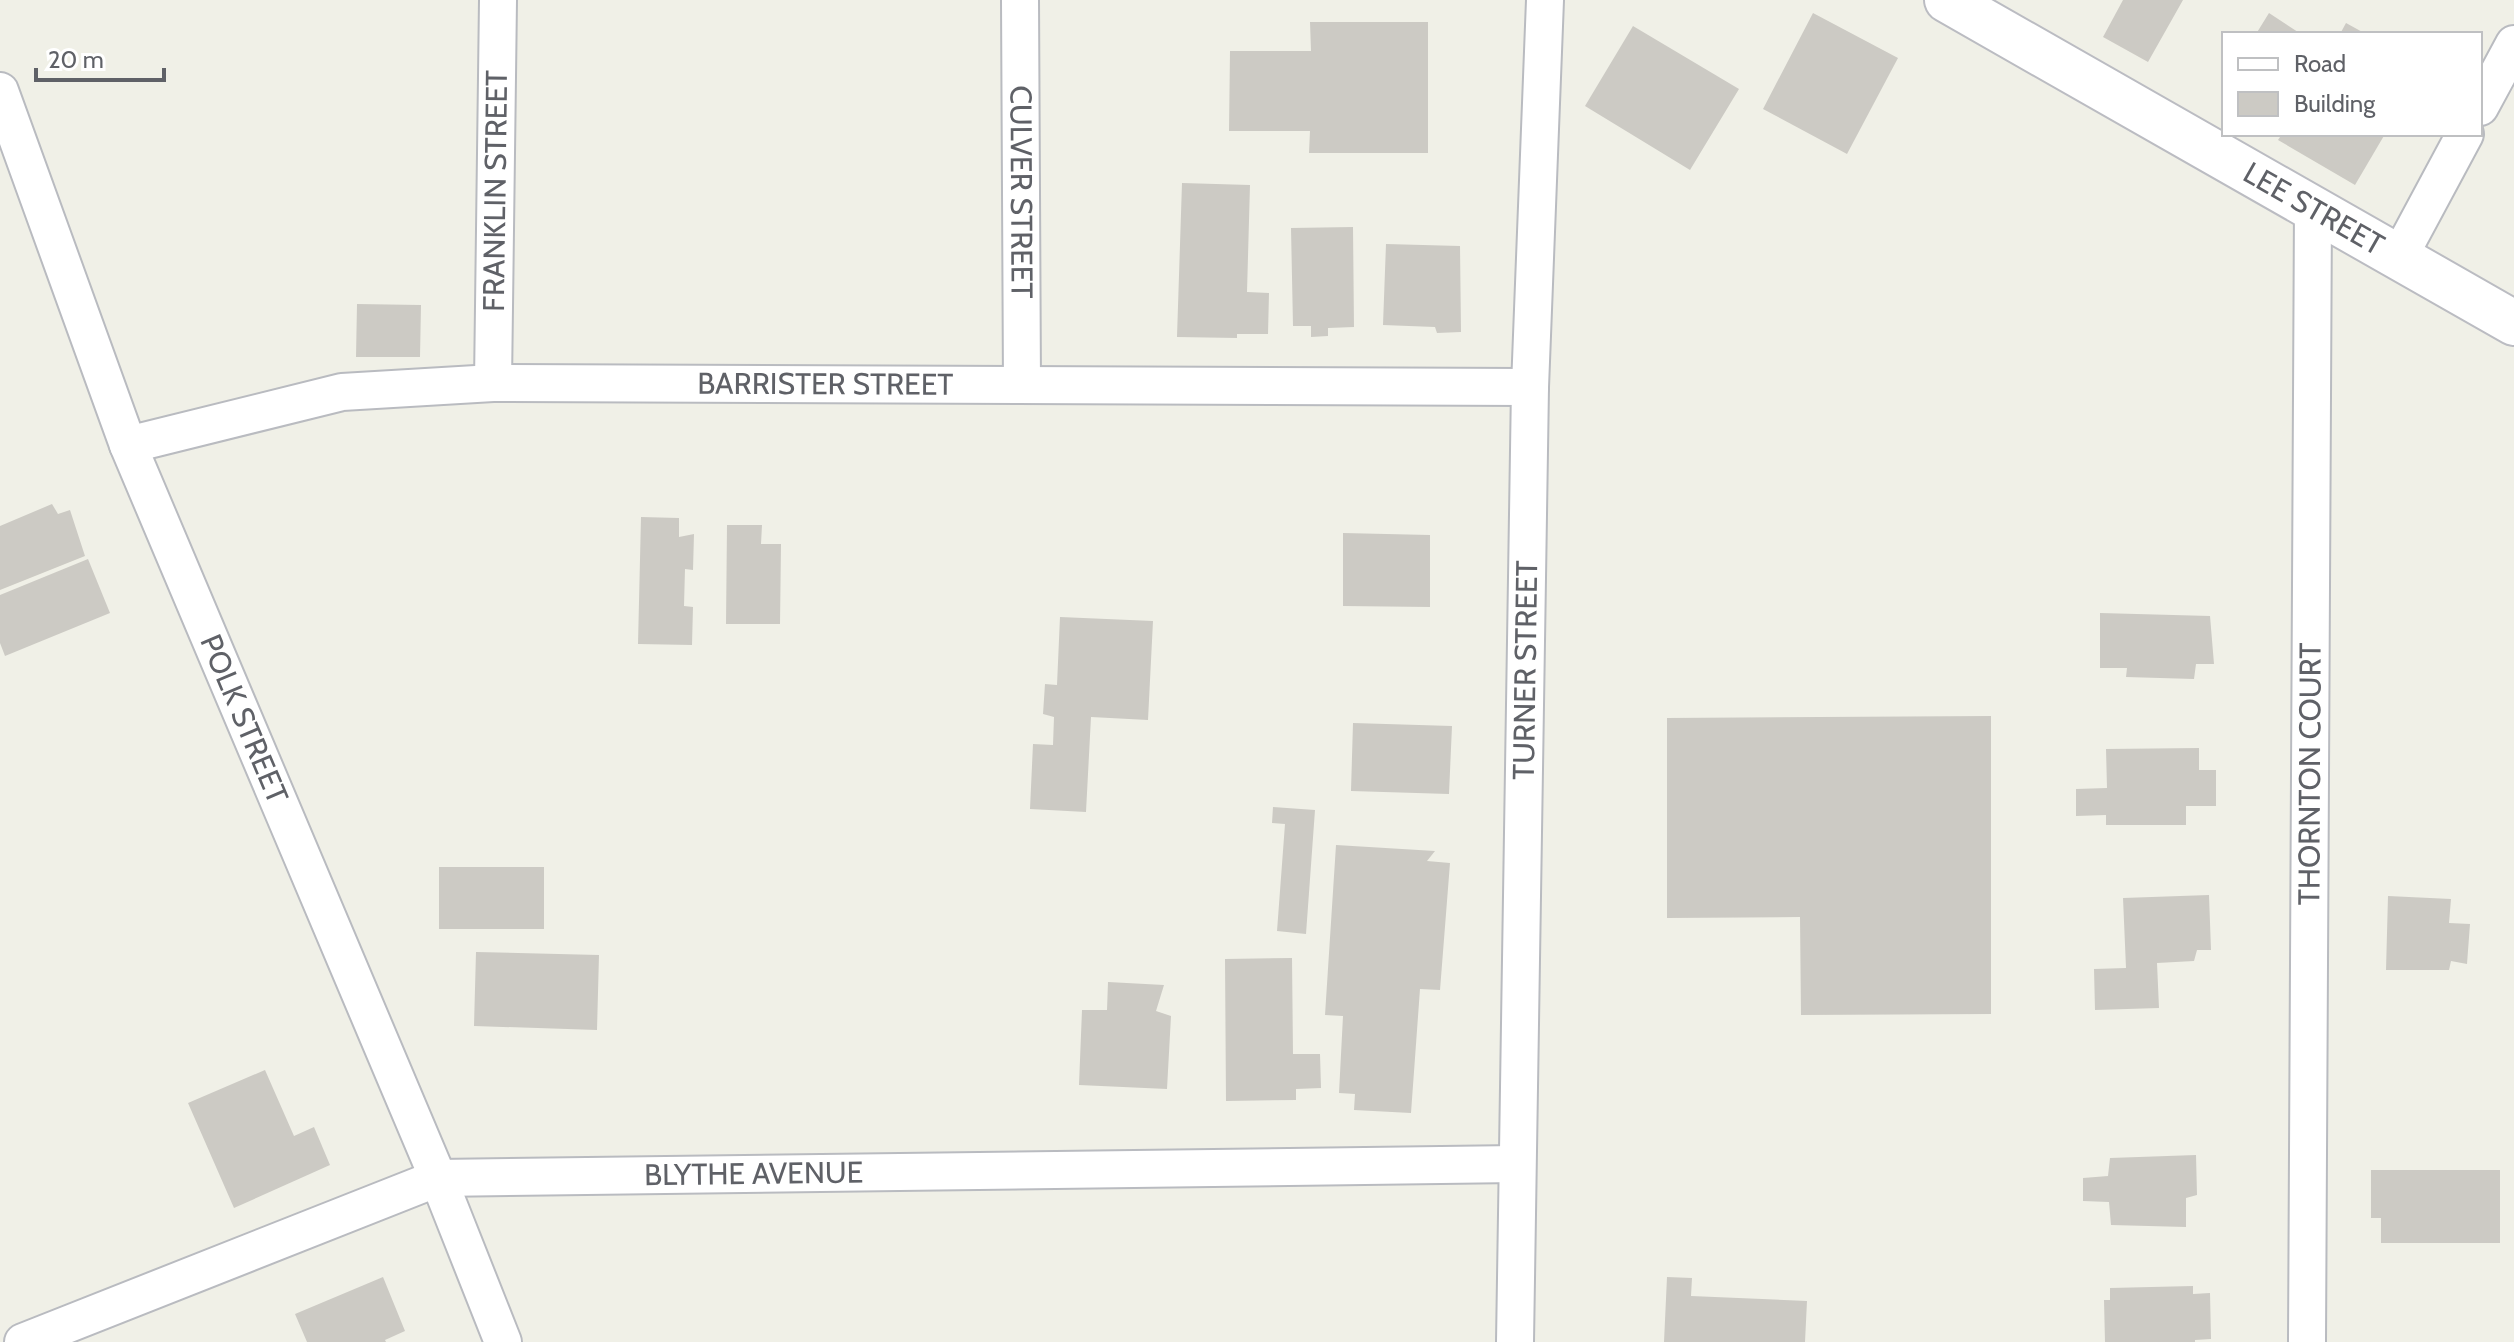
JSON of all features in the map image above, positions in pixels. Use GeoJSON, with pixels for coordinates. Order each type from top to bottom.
{"type":"FeatureCollection","features":[{"type":"Feature","properties":{"kind":"street","name":"FRANKLIN STREET"},"geometry":{"type":"LineString","coordinates":[[493,383],[498,0]]}},
{"type":"Feature","properties":{"kind":"street","name":"CULVER STREET"},"geometry":{"type":"LineString","coordinates":[[1020,0],[1022,385]]}},
{"type":"Feature","properties":{"kind":"street","name":"TURNER STREET"},"geometry":{"type":"LineString","coordinates":[[1515,1342],[1530,387],[1545,0]]}},
{"type":"Feature","properties":{"kind":"street","name":"LEE STREET"},"geometry":{"type":"LineString","coordinates":[[1947,0],[2514,323]]}},
{"type":"Feature","properties":{"kind":"street"},"geometry":{"type":"LineString","coordinates":[[2482,103],[2514,44]]}},
{"type":"Feature","properties":{"kind":"street","name":"POLK STREET"},"geometry":{"type":"LineString","coordinates":[[0,91],[128,445],[438,1178],[503,1342]]}},
{"type":"Feature","properties":{"kind":"street"},"geometry":{"type":"LineString","coordinates":[[2399,257],[2464,136]]}},
{"type":"Feature","properties":{"kind":"street","name":"THORNTON COURT"},"geometry":{"type":"LineString","coordinates":[[2307,1342],[2313,208]]}},
{"type":"Feature","properties":{"kind":"street","name":"BARRISTER STREET"},"geometry":{"type":"LineString","coordinates":[[128,445],[342,392],[493,383],[1530,387]]}},
{"type":"Feature","properties":{"kind":"street","name":"BLYTHE AVENUE"},"geometry":{"type":"LineString","coordinates":[[23,1342],[438,1178],[1517,1164]]}},
{"type":"Feature","properties":{"kind":"building"},"geometry":{"type":"Polygon","coordinates":[[[2123,0],[2183,0],[2148,62],[2103,37],[2123,0]]]}},
{"type":"Feature","properties":{"kind":"building"},"geometry":{"type":"Polygon","coordinates":[[[1813,13],[1898,58],[1847,154],[1763,109],[1813,13]]]}},
{"type":"Feature","properties":{"kind":"building"},"geometry":{"type":"Polygon","coordinates":[[[2269,13],[2298,32],[2257,32],[2269,13]]]}},
{"type":"Feature","properties":{"kind":"building"},"geometry":{"type":"Polygon","coordinates":[[[1310,22],[1428,22],[1428,153],[1309,153],[1310,131],[1229,131],[1230,51],[1311,51],[1310,22]]]}},
{"type":"Feature","properties":{"kind":"building"},"geometry":{"type":"Polygon","coordinates":[[[2346,23],[2362,32],[2341,32],[2346,23]]]}},
{"type":"Feature","properties":{"kind":"building"},"geometry":{"type":"Polygon","coordinates":[[[1633,26],[1739,89],[1690,170],[1585,106],[1633,26]]]}},
{"type":"Feature","properties":{"kind":"building"},"geometry":{"type":"Polygon","coordinates":[[[2281,136],[2384,136],[2355,185],[2278,140],[2281,136]]]}},
{"type":"Feature","properties":{"kind":"building"},"geometry":{"type":"Polygon","coordinates":[[[1182,183],[1250,185],[1247,292],[1269,293],[1268,334],[1237,334],[1237,338],[1177,337],[1182,183]]]}},
{"type":"Feature","properties":{"kind":"building"},"geometry":{"type":"Polygon","coordinates":[[[1353,227],[1354,327],[1328,328],[1328,336],[1311,337],[1311,326],[1293,326],[1291,228],[1353,227]]]}},
{"type":"Feature","properties":{"kind":"building"},"geometry":{"type":"Polygon","coordinates":[[[1386,244],[1460,246],[1461,332],[1437,333],[1435,327],[1383,325],[1386,244]]]}},
{"type":"Feature","properties":{"kind":"building"},"geometry":{"type":"Polygon","coordinates":[[[357,304],[421,305],[420,357],[356,357],[357,304]]]}},
{"type":"Feature","properties":{"kind":"building"},"geometry":{"type":"Polygon","coordinates":[[[52,504],[58,514],[70,510],[85,556],[0,590],[0,526],[52,504]]]}},
{"type":"Feature","properties":{"kind":"building"},"geometry":{"type":"Polygon","coordinates":[[[641,517],[679,518],[679,537],[694,534],[693,570],[685,569],[684,606],[693,607],[692,645],[638,644],[641,517]]]}},
{"type":"Feature","properties":{"kind":"building"},"geometry":{"type":"Polygon","coordinates":[[[727,525],[762,525],[761,544],[781,544],[780,624],[726,624],[727,525]]]}},
{"type":"Feature","properties":{"kind":"building"},"geometry":{"type":"Polygon","coordinates":[[[1343,533],[1430,535],[1430,607],[1343,606],[1343,533]]]}},
{"type":"Feature","properties":{"kind":"building"},"geometry":{"type":"Polygon","coordinates":[[[88,559],[110,613],[5,656],[0,643],[0,595],[88,559]]]}},
{"type":"Feature","properties":{"kind":"building"},"geometry":{"type":"Polygon","coordinates":[[[2100,613],[2210,616],[2214,664],[2196,664],[2194,679],[2126,677],[2127,668],[2100,668],[2100,613]]]}},
{"type":"Feature","properties":{"kind":"building"},"geometry":{"type":"Polygon","coordinates":[[[1060,617],[1153,621],[1148,720],[1091,717],[1086,812],[1030,809],[1033,744],[1053,745],[1054,717],[1043,714],[1045,684],[1057,685],[1060,617]]]}},
{"type":"Feature","properties":{"kind":"building"},"geometry":{"type":"Polygon","coordinates":[[[1991,716],[1991,1014],[1801,1015],[1800,917],[1667,918],[1667,718],[1991,716]]]}},
{"type":"Feature","properties":{"kind":"building"},"geometry":{"type":"Polygon","coordinates":[[[1353,723],[1452,726],[1449,794],[1351,791],[1353,723]]]}},
{"type":"Feature","properties":{"kind":"building"},"geometry":{"type":"Polygon","coordinates":[[[2199,748],[2199,770],[2216,770],[2216,806],[2186,806],[2186,825],[2106,825],[2106,815],[2076,816],[2076,789],[2107,788],[2106,749],[2199,748]]]}},
{"type":"Feature","properties":{"kind":"building"},"geometry":{"type":"Polygon","coordinates":[[[1273,807],[1315,810],[1306,934],[1277,931],[1285,824],[1272,823],[1273,807]]]}},
{"type":"Feature","properties":{"kind":"building"},"geometry":{"type":"Polygon","coordinates":[[[1336,845],[1435,851],[1427,861],[1450,863],[1440,990],[1420,989],[1411,1113],[1354,1110],[1355,1094],[1339,1093],[1343,1016],[1325,1015],[1336,845]]]}},
{"type":"Feature","properties":{"kind":"building"},"geometry":{"type":"Polygon","coordinates":[[[439,867],[544,867],[544,929],[439,929],[439,867]]]}},
{"type":"Feature","properties":{"kind":"building"},"geometry":{"type":"Polygon","coordinates":[[[2209,895],[2211,950],[2197,950],[2194,961],[2157,963],[2159,1008],[2095,1010],[2094,969],[2126,968],[2123,898],[2209,895]]]}},
{"type":"Feature","properties":{"kind":"building"},"geometry":{"type":"Polygon","coordinates":[[[2388,896],[2451,899],[2449,923],[2470,924],[2467,964],[2451,961],[2449,970],[2386,970],[2388,896]]]}},
{"type":"Feature","properties":{"kind":"building"},"geometry":{"type":"Polygon","coordinates":[[[476,952],[599,955],[597,1030],[474,1026],[476,952]]]}},
{"type":"Feature","properties":{"kind":"building"},"geometry":{"type":"Polygon","coordinates":[[[1292,958],[1293,1054],[1320,1054],[1321,1088],[1296,1089],[1296,1100],[1226,1101],[1225,959],[1292,958]]]}},
{"type":"Feature","properties":{"kind":"building"},"geometry":{"type":"Polygon","coordinates":[[[1108,982],[1164,985],[1156,1011],[1171,1016],[1167,1089],[1079,1085],[1082,1010],[1107,1010],[1108,982]]]}},
{"type":"Feature","properties":{"kind":"building"},"geometry":{"type":"Polygon","coordinates":[[[265,1070],[294,1136],[314,1127],[330,1165],[234,1208],[188,1103],[265,1070]]]}},
{"type":"Feature","properties":{"kind":"building"},"geometry":{"type":"Polygon","coordinates":[[[2196,1155],[2197,1195],[2186,1198],[2186,1227],[2111,1225],[2109,1202],[2083,1201],[2083,1178],[2108,1176],[2110,1158],[2196,1155]]]}},
{"type":"Feature","properties":{"kind":"building"},"geometry":{"type":"Polygon","coordinates":[[[2371,1170],[2500,1170],[2500,1243],[2381,1243],[2381,1218],[2371,1218],[2371,1170]]]}},
{"type":"Feature","properties":{"kind":"building"},"geometry":{"type":"Polygon","coordinates":[[[383,1277],[405,1331],[386,1342],[307,1342],[295,1314],[383,1277]]]}},
{"type":"Feature","properties":{"kind":"building"},"geometry":{"type":"Polygon","coordinates":[[[1667,1277],[1692,1278],[1691,1296],[1807,1301],[1805,1342],[1664,1342],[1667,1277]]]}},
{"type":"Feature","properties":{"kind":"building"},"geometry":{"type":"Polygon","coordinates":[[[2193,1286],[2193,1294],[2210,1293],[2211,1339],[2195,1342],[2105,1342],[2104,1300],[2110,1300],[2110,1288],[2193,1286]]]}}]}
